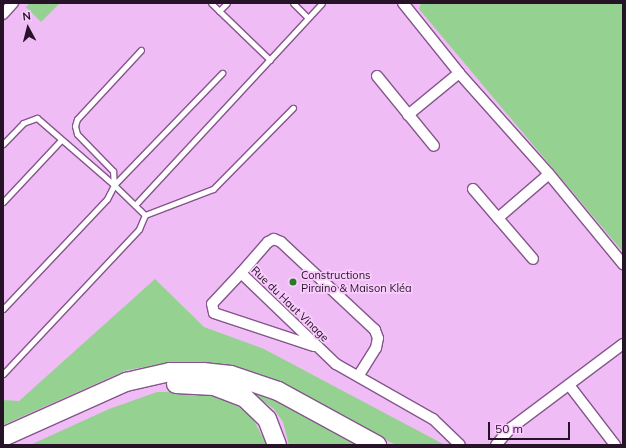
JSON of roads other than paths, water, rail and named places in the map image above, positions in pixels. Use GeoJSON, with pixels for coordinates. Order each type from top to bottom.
{"type":"FeatureCollection","features":[{"type":"Feature","properties":{"kind":"highway"},"geometry":{"type":"LineString","coordinates":[[9,439],[126,382],[165,373],[203,372],[231,376],[278,391],[377,445]]}},
{"type":"Feature","properties":{"kind":"highway"},"geometry":{"type":"LineString","coordinates":[[9,439],[116,397],[152,387],[184,383],[218,387],[248,400],[267,419],[277,445]]}},
{"type":"Feature","properties":{"kind":"street"},"geometry":{"type":"LineString","coordinates":[[3,14],[14,3]]}},
{"type":"Feature","properties":{"kind":"street"},"geometry":{"type":"LineString","coordinates":[[404,3],[459,73],[549,174],[623,264]]}},
{"type":"Feature","properties":{"kind":"street"},"geometry":{"type":"LineString","coordinates":[[408,115],[459,73]]}},
{"type":"Feature","properties":{"kind":"street"},"geometry":{"type":"LineString","coordinates":[[377,76],[434,146]]}},
{"type":"Feature","properties":{"kind":"street"},"geometry":{"type":"LineString","coordinates":[[498,218],[549,174]]}},
{"type":"Feature","properties":{"kind":"street"},"geometry":{"type":"LineString","coordinates":[[473,189],[533,259]]}},
{"type":"Feature","properties":{"kind":"street","name":"Rue du Haut Vinage"},"geometry":{"type":"LineString","coordinates":[[359,375],[376,348],[377,334],[281,242],[274,239],[268,242],[241,273],[336,364],[359,375],[434,419],[460,445]]}},
{"type":"Feature","properties":{"kind":"street"},"geometry":{"type":"LineString","coordinates":[[241,273],[212,304],[214,313],[316,346]]}},
{"type":"Feature","properties":{"kind":"street"},"geometry":{"type":"LineString","coordinates":[[496,445],[511,428],[623,344]]}},
{"type":"Feature","properties":{"kind":"street"},"geometry":{"type":"LineString","coordinates":[[569,385],[615,445]]}},
{"type":"Feature","properties":{"kind":"lane"},"geometry":{"type":"LineString","coordinates":[[211,3],[270,60]]}},
{"type":"Feature","properties":{"kind":"lane"},"geometry":{"type":"LineString","coordinates":[[219,11],[227,3]]}},
{"type":"Feature","properties":{"kind":"lane"},"geometry":{"type":"LineString","coordinates":[[294,3],[308,18]]}},
{"type":"Feature","properties":{"kind":"lane"},"geometry":{"type":"LineString","coordinates":[[134,205],[322,3]]}},
{"type":"Feature","properties":{"kind":"lane"},"geometry":{"type":"LineString","coordinates":[[114,185],[113,171],[77,134],[75,126],[77,119],[141,50]]}},
{"type":"Feature","properties":{"kind":"lane"},"geometry":{"type":"LineString","coordinates":[[3,309],[107,199],[114,185],[222,73]]}},
{"type":"Feature","properties":{"kind":"lane"},"geometry":{"type":"LineString","coordinates":[[3,374],[139,229],[145,215],[213,189],[293,108]]}},
{"type":"Feature","properties":{"kind":"lane"},"geometry":{"type":"LineString","coordinates":[[3,144],[23,123],[37,118],[114,185],[145,215]]}},
{"type":"Feature","properties":{"kind":"lane"},"geometry":{"type":"LineString","coordinates":[[3,202],[61,140]]}},
{"type":"Feature","properties":{"kind":"place","name":"Constructions Piraino & Maison Kléa"},"geometry":{"type":"Point","coordinates":[293,282]}}]}
